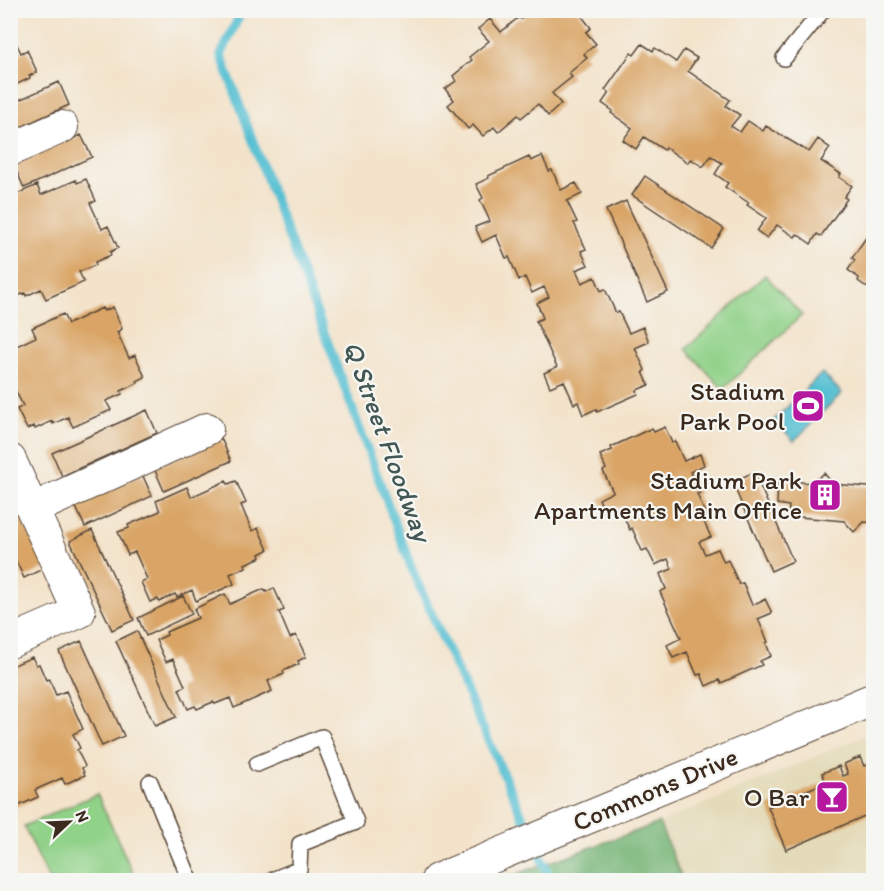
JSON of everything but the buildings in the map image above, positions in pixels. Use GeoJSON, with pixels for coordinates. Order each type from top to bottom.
{"type":"FeatureCollection","features":[{"type":"Feature","properties":{"kind":"street"},"geometry":{"type":"LineString","coordinates":[[10,150],[63,127]]}},
{"type":"Feature","properties":{"kind":"street"},"geometry":{"type":"LineString","coordinates":[[33,510],[207,429]]}},
{"type":"Feature","properties":{"kind":"street"},"geometry":{"type":"LineString","coordinates":[[10,460],[79,612],[10,642]]}},
{"type":"Feature","properties":{"kind":"street","name":"Commons Drive"},"geometry":{"type":"LineString","coordinates":[[443,878],[873,699]]}},
{"type":"Feature","properties":{"kind":"lane"},"geometry":{"type":"LineString","coordinates":[[784,58],[824,10]]}},
{"type":"Feature","properties":{"kind":"lane"},"geometry":{"type":"LineString","coordinates":[[257,764],[322,737],[356,822],[300,844],[299,869],[272,880]]}},
{"type":"Feature","properties":{"kind":"lane"},"geometry":{"type":"LineString","coordinates":[[150,782],[190,880]]}},
{"type":"Feature","properties":{"kind":"shaded area"},"geometry":{"type":"Polygon","coordinates":[[[873,732],[873,880],[683,880],[659,823],[873,732]]]}},
{"type":"Feature","properties":{"kind":"green space"},"geometry":{"type":"Polygon","coordinates":[[[765,275],[802,315],[723,389],[686,349],[765,275]]]}},
{"type":"Feature","properties":{"kind":"green space"},"geometry":{"type":"Polygon","coordinates":[[[97,794],[136,880],[49,880],[24,826],[97,794]]]}},
{"type":"Feature","properties":{"kind":"green space"},"geometry":{"type":"Polygon","coordinates":[[[659,823],[683,880],[500,880],[659,823]]]}},
{"type":"Feature","properties":{"kind":"water","name":"Stadium Park Pool"},"geometry":{"type":"Polygon","coordinates":[[[822,373],[842,393],[794,441],[774,420],[822,373]]]}},
{"type":"Feature","properties":{"kind":"waterway","name":"Q Street Floodway"},"geometry":{"type":"LineString","coordinates":[[242,10],[221,55],[415,577],[551,880]]}},
{"type":"Feature","properties":{"kind":"place","name":"Stadium Park Pool"},"geometry":{"type":"Point","coordinates":[808,406]}},
{"type":"Feature","properties":{"kind":"place","name":"Stadium Park Apartments Main Office"},"geometry":{"type":"Point","coordinates":[825,495]}},
{"type":"Feature","properties":{"kind":"place","name":"O Bar"},"geometry":{"type":"Point","coordinates":[832,797]}}]}
